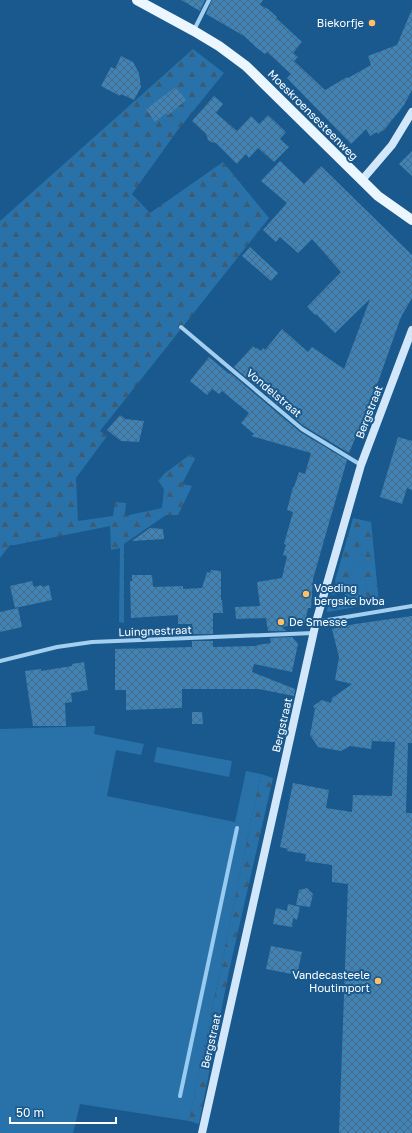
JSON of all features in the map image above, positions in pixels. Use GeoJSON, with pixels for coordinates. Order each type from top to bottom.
{"type":"FeatureCollection","features":[{"type":"Feature","properties":{"kind":"main road","name":"Moeskroensesteenweg"},"geometry":{"type":"LineString","coordinates":[[137,0],[219,46],[246,66],[378,196],[412,220]]}},
{"type":"Feature","properties":{"kind":"street"},"geometry":{"type":"LineString","coordinates":[[194,31],[209,0]]}},
{"type":"Feature","properties":{"kind":"street"},"geometry":{"type":"LineString","coordinates":[[362,180],[392,145],[412,112]]}},
{"type":"Feature","properties":{"kind":"street","name":"Vondelstraat"},"geometry":{"type":"LineString","coordinates":[[181,327],[302,429],[360,465]]}},
{"type":"Feature","properties":{"kind":"street","name":"Bergstraat"},"geometry":{"type":"LineString","coordinates":[[202,1133],[313,633],[360,465],[412,330]]}},
{"type":"Feature","properties":{"kind":"street"},"geometry":{"type":"LineString","coordinates":[[316,622],[412,606]]}},
{"type":"Feature","properties":{"kind":"street","name":"Luingnestraat"},"geometry":{"type":"LineString","coordinates":[[0,661],[57,647],[92,642],[313,633]]}},
{"type":"Feature","properties":{"kind":"green space"},"geometry":{"type":"Polygon","coordinates":[[[193,49],[224,73],[177,131],[132,194],[150,213],[223,162],[269,218],[100,431],[107,436],[76,478],[78,521],[113,516],[115,502],[126,503],[125,516],[162,508],[164,489],[158,481],[165,473],[191,454],[195,459],[182,484],[192,486],[178,515],[166,515],[124,544],[124,623],[119,622],[120,548],[111,550],[110,526],[10,545],[0,558],[0,221],[193,49]]]}},
{"type":"Feature","properties":{"kind":"green space"},"geometry":{"type":"Polygon","coordinates":[[[353,518],[371,522],[379,603],[327,612],[328,602],[367,597],[360,543],[345,593],[331,595],[353,518]]]}},
{"type":"Feature","properties":{"kind":"green space"},"geometry":{"type":"Polygon","coordinates":[[[360,541],[367,597],[344,600],[345,593],[360,541]]]}},
{"type":"Feature","properties":{"kind":"green space"},"geometry":{"type":"Polygon","coordinates":[[[95,726],[94,734],[144,744],[141,755],[116,750],[107,796],[235,822],[246,771],[261,774],[189,1121],[80,1104],[73,1133],[0,1133],[0,729],[95,726]]]}},
{"type":"Feature","properties":{"kind":"green space"},"geometry":{"type":"Polygon","coordinates":[[[157,747],[232,761],[229,777],[154,762],[157,747]]]}},
{"type":"Feature","properties":{"kind":"green space"},"geometry":{"type":"Polygon","coordinates":[[[261,774],[273,778],[229,971],[199,1124],[189,1121],[261,774]]]}},
{"type":"Feature","properties":{"kind":"building"},"geometry":{"type":"Polygon","coordinates":[[[181,0],[205,0],[200,11],[181,0]]]}},
{"type":"Feature","properties":{"kind":"building"},"geometry":{"type":"Polygon","coordinates":[[[212,0],[263,0],[260,5],[268,9],[302,42],[293,53],[298,57],[294,61],[325,90],[371,65],[368,56],[397,45],[412,9],[412,90],[404,105],[385,129],[378,134],[377,132],[370,136],[366,129],[351,144],[287,78],[291,74],[267,52],[265,54],[244,36],[206,14],[212,0]]]}},
{"type":"Feature","properties":{"kind":"building"},"geometry":{"type":"Polygon","coordinates":[[[121,56],[133,62],[139,73],[141,87],[134,100],[121,94],[120,96],[101,86],[111,67],[115,69],[121,56]]]}},
{"type":"Feature","properties":{"kind":"building"},"geometry":{"type":"Polygon","coordinates":[[[176,87],[186,100],[168,115],[166,113],[155,122],[146,109],[176,87]]]}},
{"type":"Feature","properties":{"kind":"building"},"geometry":{"type":"Polygon","coordinates":[[[214,96],[223,104],[216,113],[237,131],[251,116],[259,124],[268,115],[286,132],[280,139],[289,147],[274,162],[258,148],[249,158],[246,154],[237,164],[216,143],[208,140],[206,134],[192,121],[214,96]]]}},
{"type":"Feature","properties":{"kind":"building"},"geometry":{"type":"Polygon","coordinates":[[[412,151],[412,176],[399,164],[412,151]]]}},
{"type":"Feature","properties":{"kind":"building"},"geometry":{"type":"Polygon","coordinates":[[[280,161],[304,184],[321,166],[412,255],[412,298],[401,317],[378,382],[349,453],[304,426],[234,367],[253,346],[261,351],[263,348],[265,350],[282,329],[308,352],[312,347],[344,369],[370,299],[335,333],[307,307],[341,272],[312,239],[298,253],[280,237],[276,242],[263,230],[287,203],[261,181],[280,161]]]}},
{"type":"Feature","properties":{"kind":"building"},"geometry":{"type":"Polygon","coordinates":[[[250,247],[278,273],[271,281],[242,256],[250,247]]]}},
{"type":"Feature","properties":{"kind":"building"},"geometry":{"type":"Polygon","coordinates":[[[209,357],[300,432],[347,460],[313,579],[311,608],[308,608],[305,623],[282,627],[286,631],[268,631],[266,618],[236,619],[235,607],[260,606],[257,582],[282,578],[287,556],[283,555],[286,545],[284,544],[293,512],[287,510],[293,487],[299,472],[305,474],[311,453],[251,436],[254,434],[241,423],[249,413],[222,391],[219,394],[212,389],[207,395],[190,381],[209,357]]]}},
{"type":"Feature","properties":{"kind":"building"},"geometry":{"type":"Polygon","coordinates":[[[120,415],[125,419],[144,421],[139,442],[121,441],[107,430],[120,415]]]}},
{"type":"Feature","properties":{"kind":"building"},"geometry":{"type":"Polygon","coordinates":[[[398,437],[412,441],[412,490],[407,488],[402,504],[380,497],[398,437]]]}},
{"type":"Feature","properties":{"kind":"building"},"geometry":{"type":"Polygon","coordinates":[[[150,528],[163,529],[164,539],[132,541],[150,528]]]}},
{"type":"Feature","properties":{"kind":"building"},"geometry":{"type":"Polygon","coordinates":[[[211,570],[221,571],[221,600],[223,613],[213,613],[213,634],[192,634],[192,624],[178,624],[178,615],[131,618],[130,581],[132,581],[132,575],[152,575],[153,587],[183,586],[183,589],[202,588],[207,572],[210,573],[211,570]]]}},
{"type":"Feature","properties":{"kind":"building"},"geometry":{"type":"Polygon","coordinates":[[[32,581],[34,587],[49,585],[52,600],[15,608],[10,586],[32,581]]]}},
{"type":"Feature","properties":{"kind":"building"},"geometry":{"type":"Polygon","coordinates":[[[18,608],[22,627],[0,632],[0,612],[18,608]]]}},
{"type":"Feature","properties":{"kind":"building","name":"Vandecasteele Houtimport"},"geometry":{"type":"Polygon","coordinates":[[[412,616],[412,743],[408,743],[406,813],[412,813],[412,1133],[339,1133],[348,884],[332,882],[332,865],[305,861],[306,854],[287,851],[288,849],[280,847],[293,783],[329,790],[326,808],[352,812],[353,795],[392,796],[395,742],[372,741],[371,749],[350,746],[341,751],[318,747],[310,735],[315,709],[313,706],[322,700],[331,703],[332,698],[352,684],[335,680],[339,657],[332,629],[355,624],[412,616]]]}},
{"type":"Feature","properties":{"kind":"building"},"geometry":{"type":"Polygon","coordinates":[[[292,637],[298,644],[292,672],[254,664],[252,672],[295,689],[294,696],[259,689],[182,689],[182,708],[126,710],[126,690],[115,690],[115,649],[192,647],[192,641],[213,641],[213,647],[257,646],[271,643],[270,638],[292,637]]]}},
{"type":"Feature","properties":{"kind":"building"},"geometry":{"type":"Polygon","coordinates":[[[84,662],[88,690],[71,693],[72,702],[65,703],[66,726],[33,726],[25,671],[41,669],[41,671],[72,666],[72,664],[84,662]]]}},
{"type":"Feature","properties":{"kind":"building"},"geometry":{"type":"Polygon","coordinates":[[[192,712],[202,712],[203,724],[192,724],[192,712]]]}},
{"type":"Feature","properties":{"kind":"building"},"geometry":{"type":"Polygon","coordinates":[[[307,888],[313,894],[310,907],[296,905],[299,890],[307,888]]]}},
{"type":"Feature","properties":{"kind":"building"},"geometry":{"type":"Polygon","coordinates":[[[288,904],[300,907],[297,920],[293,918],[292,927],[273,924],[276,908],[287,911],[288,904]]]}},
{"type":"Feature","properties":{"kind":"building"},"geometry":{"type":"Polygon","coordinates":[[[271,946],[302,952],[297,975],[266,969],[271,946]]]}},
{"type":"Feature","properties":{"kind":"waterway"},"geometry":{"type":"LineString","coordinates":[[180,1096],[237,828]]}},
{"type":"Feature","properties":{"kind":"place","name":"Biekorfje"},"geometry":{"type":"Point","coordinates":[372,23]}},
{"type":"Feature","properties":{"kind":"place","name":"Voeding bergske bvba"},"geometry":{"type":"Point","coordinates":[306,594]}},
{"type":"Feature","properties":{"kind":"place","name":"De Smesse"},"geometry":{"type":"Point","coordinates":[281,622]}},
{"type":"Feature","properties":{"kind":"place","name":"Vandecasteele Houtimport"},"geometry":{"type":"Point","coordinates":[378,981]}}]}
